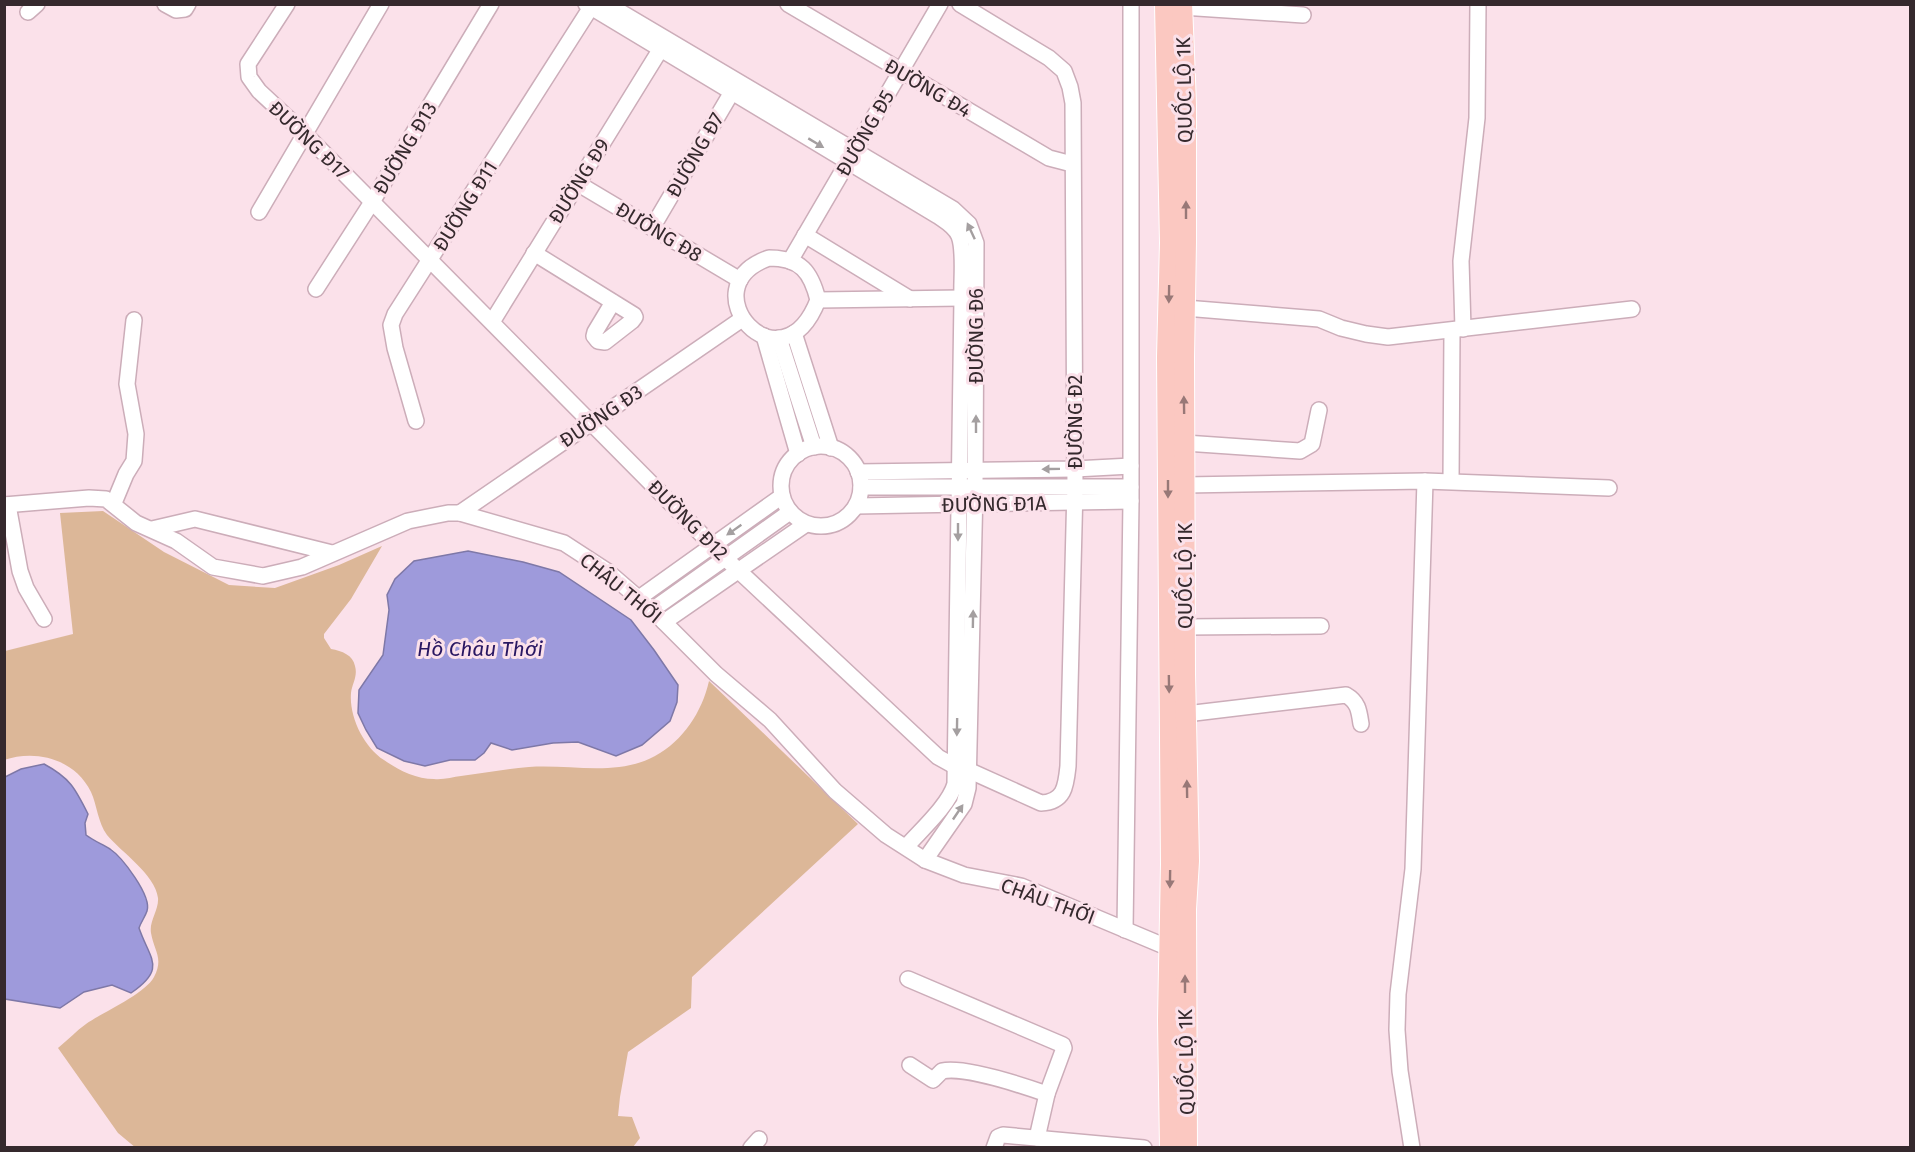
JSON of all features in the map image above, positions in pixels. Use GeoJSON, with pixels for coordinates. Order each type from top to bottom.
{"type":"FeatureCollection","features":[{"type":"Feature","properties":{"kind":"main road","name":"QUỐC LỘ 1K"},"geometry":{"type":"LineString","coordinates":[[1170,1148],[1177,949],[1186,909],[1189,861],[1185,627],[1186,105],[1177,5]]}},
{"type":"Feature","properties":{"kind":"main road","name":"QUỐC LỘ 1K"},"geometry":{"type":"LineString","coordinates":[[1177,5],[1167,357],[1171,864],[1187,1148]]}},
{"type":"Feature","properties":{"kind":"street"},"geometry":{"type":"LineString","coordinates":[[165,4],[177,10],[186,7]]}},
{"type":"Feature","properties":{"kind":"street","name":"ĐƯỜNG Đ17"},"geometry":{"type":"LineString","coordinates":[[287,4],[248,64],[249,77],[259,92],[305,134],[431,261]]}},
{"type":"Feature","properties":{"kind":"street"},"geometry":{"type":"LineString","coordinates":[[259,212],[381,4]]}},
{"type":"Feature","properties":{"kind":"street","name":"ĐƯỜNG Đ13"},"geometry":{"type":"LineString","coordinates":[[316,289],[372,202],[491,4]]}},
{"type":"Feature","properties":{"kind":"street","name":"ĐƯỜNG Đ6"},"geometry":{"type":"LineString","coordinates":[[607,4],[663,45]]}},
{"type":"Feature","properties":{"kind":"street","name":"ĐƯỜNG Đ4"},"geometry":{"type":"LineString","coordinates":[[788,4],[1049,158],[1072,164]]}},
{"type":"Feature","properties":{"kind":"street","name":"ĐƯỜNG Đ5"},"geometry":{"type":"LineString","coordinates":[[790,261],[940,4]]}},
{"type":"Feature","properties":{"kind":"street","name":"ĐƯỜNG Đ2"},"geometry":{"type":"LineString","coordinates":[[960,4],[1049,58],[1064,71],[1071,87],[1073,103],[1075,469],[1066,786],[1051,802],[1041,803],[962,769]]}},
{"type":"Feature","properties":{"kind":"street"},"geometry":{"type":"LineString","coordinates":[[1125,930],[1131,494],[1131,4]]}},
{"type":"Feature","properties":{"kind":"street"},"geometry":{"type":"LineString","coordinates":[[1451,481],[1461,261],[1477,118],[1478,4]]}},
{"type":"Feature","properties":{"kind":"street"},"geometry":{"type":"LineString","coordinates":[[1177,5],[1303,15]]}},
{"type":"Feature","properties":{"kind":"street","name":"ĐƯỜNG Đ6"},"geometry":{"type":"LineString","coordinates":[[590,6],[663,45],[931,204],[953,209],[969,224],[976,243],[962,298],[976,470],[975,504],[966,587]]}},
{"type":"Feature","properties":{"kind":"street","name":"ĐƯỜNG Đ11"},"geometry":{"type":"LineString","coordinates":[[416,421],[395,348],[391,325],[395,314],[431,261],[590,6]]}},
{"type":"Feature","properties":{"kind":"street","name":"ĐƯỜNG Đ9"},"geometry":{"type":"LineString","coordinates":[[492,322],[663,45]]}},
{"type":"Feature","properties":{"kind":"street","name":"ĐƯỜNG Đ7"},"geometry":{"type":"LineString","coordinates":[[652,228],[735,87]]}},
{"type":"Feature","properties":{"kind":"street","name":"ĐƯỜNG Đ8"},"geometry":{"type":"LineString","coordinates":[[577,183],[740,280]]}},
{"type":"Feature","properties":{"kind":"street"},"geometry":{"type":"LineString","coordinates":[[805,236],[910,299]]}},
{"type":"Feature","properties":{"kind":"street"},"geometry":{"type":"LineString","coordinates":[[534,253],[613,302]]}},
{"type":"Feature","properties":{"kind":"street"},"geometry":{"type":"LineString","coordinates":[[770,258],[790,261],[803,268],[811,277],[819,300],[809,321],[794,333],[771,337],[749,327],[742,319],[737,307],[736,293],[740,280],[747,270],[758,262],[770,258]]}},
{"type":"Feature","properties":{"kind":"street","name":"ĐƯỜNG Đ12"},"geometry":{"type":"LineString","coordinates":[[431,261],[725,558],[938,757],[962,769]]}},
{"type":"Feature","properties":{"kind":"street","name":"ĐƯỜNG Đ6"},"geometry":{"type":"LineString","coordinates":[[906,847],[953,792],[962,769],[966,587],[959,505],[959,470],[968,354],[969,272]]}},
{"type":"Feature","properties":{"kind":"street"},"geometry":{"type":"LineString","coordinates":[[819,300],[962,298]]}},
{"type":"Feature","properties":{"kind":"street"},"geometry":{"type":"LineString","coordinates":[[1185,308],[1319,319],[1366,334],[1388,337],[1632,309]]}},
{"type":"Feature","properties":{"kind":"street","name":"ĐƯỜNG Đ3"},"geometry":{"type":"LineString","coordinates":[[460,513],[742,319]]}},
{"type":"Feature","properties":{"kind":"street"},"geometry":{"type":"LineString","coordinates":[[44,619],[26,588],[20,571],[6,505],[89,498],[106,499],[114,503],[134,461],[136,434],[127,384],[134,320]]}},
{"type":"Feature","properties":{"kind":"street"},"geometry":{"type":"LineString","coordinates":[[794,333],[831,448]]}},
{"type":"Feature","properties":{"kind":"street"},"geometry":{"type":"LineString","coordinates":[[771,337],[789,393],[814,447]]}},
{"type":"Feature","properties":{"kind":"street"},"geometry":{"type":"LineString","coordinates":[[789,393],[811,385]]}},
{"type":"Feature","properties":{"kind":"street"},"geometry":{"type":"LineString","coordinates":[[789,393],[798,454]]}},
{"type":"Feature","properties":{"kind":"street"},"geometry":{"type":"LineString","coordinates":[[1185,443],[1300,451],[1312,444],[1319,410]]}},
{"type":"Feature","properties":{"kind":"street"},"geometry":{"type":"LineString","coordinates":[[814,447],[831,448],[847,456],[860,479],[856,506],[840,522],[829,526],[806,524],[790,512],[782,496],[781,483],[784,470],[791,459],[798,454],[814,447]]}},
{"type":"Feature","properties":{"kind":"street","name":"ĐƯỜNG Đ1A"},"geometry":{"type":"LineString","coordinates":[[860,479],[959,470],[1131,466]]}},
{"type":"Feature","properties":{"kind":"street","name":"ĐƯỜNG Đ1A"},"geometry":{"type":"LineString","coordinates":[[860,479],[1075,494],[1131,494]]}},
{"type":"Feature","properties":{"kind":"street"},"geometry":{"type":"LineString","coordinates":[[1412,1148],[1400,1071],[1397,1030],[1398,994],[1413,869],[1425,481]]}},
{"type":"Feature","properties":{"kind":"street"},"geometry":{"type":"LineString","coordinates":[[1185,484],[1451,481],[1609,488]]}},
{"type":"Feature","properties":{"kind":"street","name":"ĐƯỜNG Đ1A"},"geometry":{"type":"LineString","coordinates":[[856,506],[959,505],[1075,494]]}},
{"type":"Feature","properties":{"kind":"street"},"geometry":{"type":"LineString","coordinates":[[639,598],[782,496]]}},
{"type":"Feature","properties":{"kind":"street","name":"CHÂU THỚI"},"geometry":{"type":"LineString","coordinates":[[114,503],[135,523],[176,541],[213,567],[263,576],[302,567],[408,521],[448,513],[460,513],[564,543],[607,571],[639,598],[716,674],[770,720],[835,791],[886,835],[925,860],[964,875],[1021,886],[1125,930],[1177,949]]}},
{"type":"Feature","properties":{"kind":"street"},"geometry":{"type":"LineString","coordinates":[[652,610],[790,512]]}},
{"type":"Feature","properties":{"kind":"street"},"geometry":{"type":"LineString","coordinates":[[152,529],[195,519],[332,553]]}},
{"type":"Feature","properties":{"kind":"street"},"geometry":{"type":"LineString","coordinates":[[664,622],[806,524]]}},
{"type":"Feature","properties":{"kind":"street"},"geometry":{"type":"LineString","coordinates":[[1185,627],[1321,626]]}},
{"type":"Feature","properties":{"kind":"street"},"geometry":{"type":"LineString","coordinates":[[1186,714],[1346,695],[1359,707],[1361,724]]}},
{"type":"Feature","properties":{"kind":"street","name":"ĐƯỜNG Đ6"},"geometry":{"type":"LineString","coordinates":[[925,860],[964,804],[968,788],[962,769]]}},
{"type":"Feature","properties":{"kind":"street"},"geometry":{"type":"LineString","coordinates":[[908,979],[1063,1045],[1064,1048],[1047,1094],[1037,1138]]}},
{"type":"Feature","properties":{"kind":"street"},"geometry":{"type":"LineString","coordinates":[[910,1065],[933,1080],[942,1071],[953,1070],[1006,1080],[1047,1094]]}},
{"type":"Feature","properties":{"kind":"street"},"geometry":{"type":"LineString","coordinates":[[994,1148],[998,1137],[1003,1135],[1144,1148]]}},
{"type":"Feature","properties":{"kind":"shaded area"},"geometry":{"type":"Polygon","coordinates":[[[103,511],[164,552],[229,585],[275,588],[339,565],[382,546],[351,599],[324,634],[324,638],[331,649],[346,654],[354,662],[356,673],[351,702],[359,731],[377,754],[389,764],[408,773],[427,779],[441,779],[529,767],[609,768],[640,762],[665,750],[683,734],[702,704],[709,681],[858,824],[692,977],[691,1008],[628,1052],[618,1116],[632,1117],[640,1138],[633,1147],[136,1148],[118,1133],[58,1048],[86,1024],[142,990],[154,977],[158,959],[152,939],[151,924],[158,902],[156,889],[144,872],[107,835],[91,792],[75,772],[65,764],[41,757],[16,757],[4,760],[5,651],[73,634],[60,513],[103,511]]]}},
{"type":"Feature","properties":{"kind":"water","name":"Hồ Châu Thới"},"geometry":{"type":"Polygon","coordinates":[[[468,551],[559,572],[631,620],[678,685],[677,702],[670,721],[642,745],[616,756],[578,742],[553,743],[512,750],[491,743],[475,760],[450,760],[425,766],[404,761],[377,748],[358,713],[359,690],[383,655],[389,610],[387,595],[395,579],[414,561],[468,551]]]}},
{"type":"Feature","properties":{"kind":"water"},"geometry":{"type":"Polygon","coordinates":[[[44,764],[66,779],[79,797],[88,814],[85,823],[86,835],[115,853],[135,877],[145,896],[147,911],[139,928],[151,956],[152,970],[149,977],[131,993],[112,985],[84,992],[60,1008],[5,999],[5,777],[21,769],[44,764]]]}}]}
